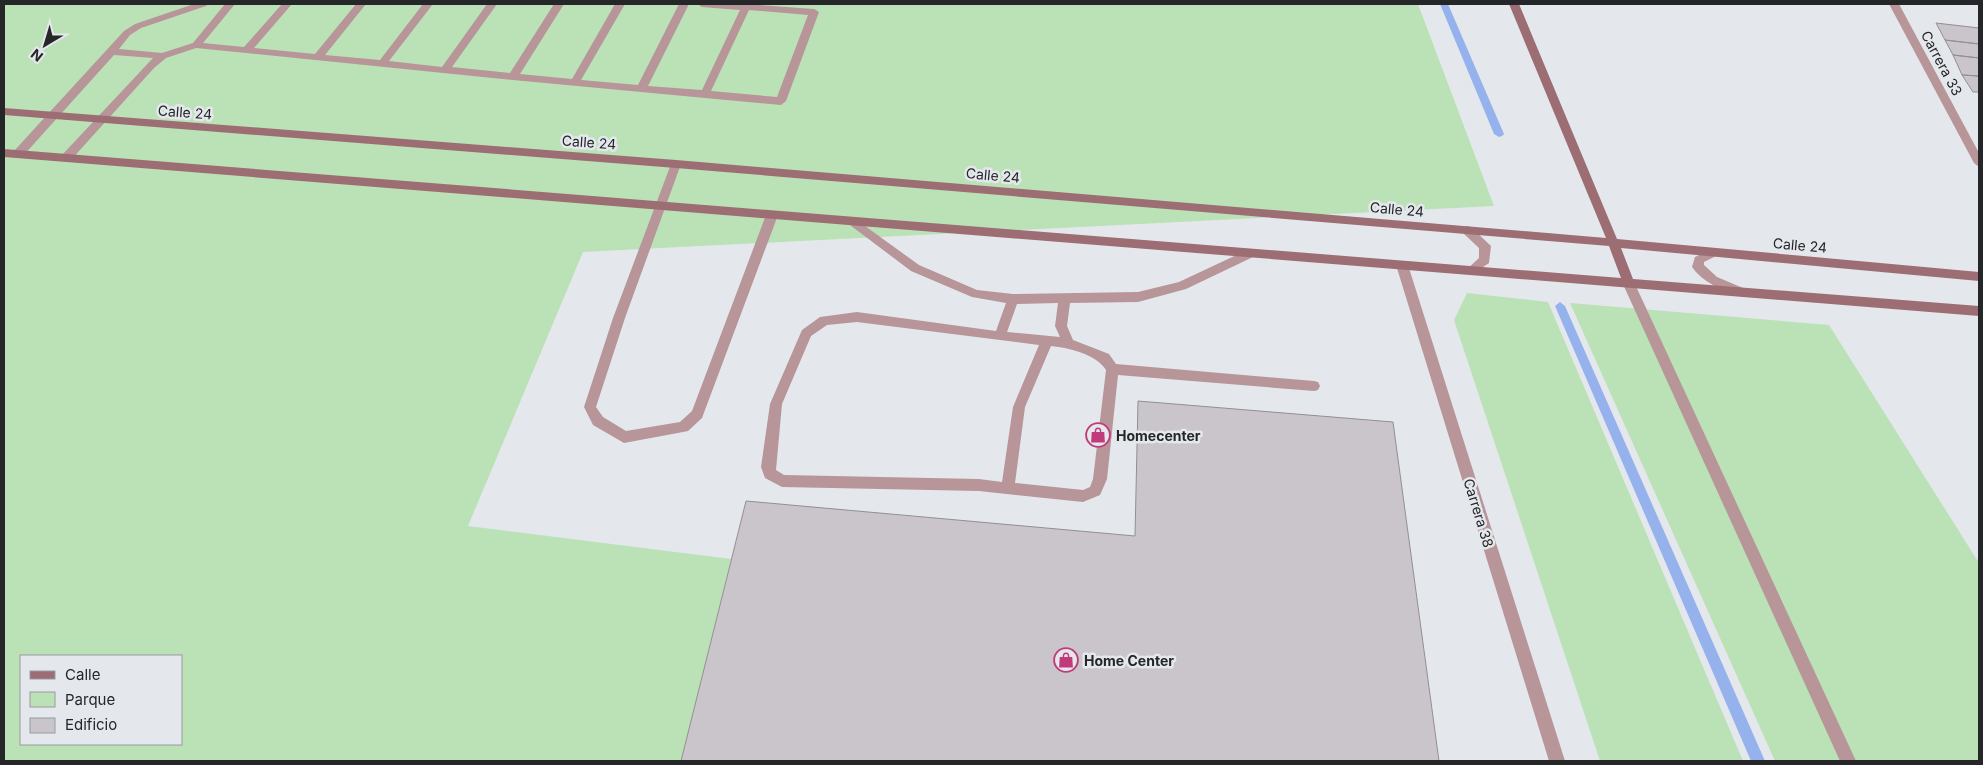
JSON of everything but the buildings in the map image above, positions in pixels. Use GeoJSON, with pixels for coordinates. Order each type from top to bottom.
{"type":"FeatureCollection","features":[{"type":"Feature","properties":{"kind":"street"},"geometry":{"type":"LineString","coordinates":[[18,154],[127,33],[135,27],[203,4]]}},
{"type":"Feature","properties":{"kind":"street"},"geometry":{"type":"LineString","coordinates":[[196,45],[230,4]]}},
{"type":"Feature","properties":{"kind":"street"},"geometry":{"type":"LineString","coordinates":[[247,50],[286,4]]}},
{"type":"Feature","properties":{"kind":"street"},"geometry":{"type":"LineString","coordinates":[[318,57],[361,4]]}},
{"type":"Feature","properties":{"kind":"street"},"geometry":{"type":"LineString","coordinates":[[382,64],[428,4]]}},
{"type":"Feature","properties":{"kind":"street"},"geometry":{"type":"LineString","coordinates":[[444,70],[492,4]]}},
{"type":"Feature","properties":{"kind":"street"},"geometry":{"type":"LineString","coordinates":[[513,77],[559,4]]}},
{"type":"Feature","properties":{"kind":"street"},"geometry":{"type":"LineString","coordinates":[[575,82],[620,4]]}},
{"type":"Feature","properties":{"kind":"street"},"geometry":{"type":"LineString","coordinates":[[641,89],[684,4]]}},
{"type":"Feature","properties":{"kind":"street"},"geometry":{"type":"LineString","coordinates":[[66,158],[150,66],[162,56],[196,45],[513,77],[781,101],[814,12],[702,4]]}},
{"type":"Feature","properties":{"kind":"street"},"geometry":{"type":"LineString","coordinates":[[1514,4],[1628,282],[1848,761]]}},
{"type":"Feature","properties":{"kind":"street","name":"Carrera 33"},"geometry":{"type":"LineString","coordinates":[[1894,4],[1979,163]]}},
{"type":"Feature","properties":{"kind":"street"},"geometry":{"type":"LineString","coordinates":[[706,94],[746,7]]}},
{"type":"Feature","properties":{"kind":"street"},"geometry":{"type":"LineString","coordinates":[[112,51],[162,56]]}},
{"type":"Feature","properties":{"kind":"street","name":"Calle 24"},"geometry":{"type":"LineString","coordinates":[[4,112],[676,164],[1467,230],[1979,276]]}},
{"type":"Feature","properties":{"kind":"street"},"geometry":{"type":"LineString","coordinates":[[4,153],[1979,311]]}},
{"type":"Feature","properties":{"kind":"street"},"geometry":{"type":"LineString","coordinates":[[676,164],[619,318],[590,407],[598,421],[624,437],[683,426],[696,414],[772,215]]}},
{"type":"Feature","properties":{"kind":"street"},"geometry":{"type":"LineString","coordinates":[[854,222],[915,268],[976,294],[1013,299],[1138,297],[1182,286],[1250,254]]}},
{"type":"Feature","properties":{"kind":"street"},"geometry":{"type":"LineString","coordinates":[[1467,230],[1485,246],[1485,260],[1471,271]]}},
{"type":"Feature","properties":{"kind":"street"},"geometry":{"type":"LineString","coordinates":[[1712,252],[1699,260],[1698,267],[1712,280],[1739,291]]}},
{"type":"Feature","properties":{"kind":"street","name":"Carrera 38"},"geometry":{"type":"LineString","coordinates":[[1402,265],[1557,761]]}},
{"type":"Feature","properties":{"kind":"street"},"geometry":{"type":"LineString","coordinates":[[1065,298],[1061,326],[1068,343]]}},
{"type":"Feature","properties":{"kind":"street"},"geometry":{"type":"LineString","coordinates":[[1000,336],[1013,299]]}},
{"type":"Feature","properties":{"kind":"street"},"geometry":{"type":"LineString","coordinates":[[858,317],[1068,343],[1105,358],[1112,369],[1100,479],[1095,490],[1083,496],[979,485],[782,481],[770,474],[768,467],[776,404],[806,333],[824,320],[858,317]]}},
{"type":"Feature","properties":{"kind":"street"},"geometry":{"type":"LineString","coordinates":[[1008,488],[1019,407],[1047,341]]}},
{"type":"Feature","properties":{"kind":"street"},"geometry":{"type":"LineString","coordinates":[[1112,369],[1314,386]]}},
{"type":"Feature","properties":{"kind":"green space"},"geometry":{"type":"Polygon","coordinates":[[[4,4],[1418,4],[1494,206],[583,252],[468,526],[731,559],[681,761],[4,761],[4,4]]]}},
{"type":"Feature","properties":{"kind":"green space"},"geometry":{"type":"Polygon","coordinates":[[[1467,293],[1548,302],[1743,761],[1600,761],[1454,320],[1467,293]]]}},
{"type":"Feature","properties":{"kind":"green space"},"geometry":{"type":"Polygon","coordinates":[[[1570,303],[1829,325],[1979,563],[1979,761],[1775,761],[1570,303]]]}},
{"type":"Feature","properties":{"kind":"waterway"},"geometry":{"type":"LineString","coordinates":[[1444,4],[1499,134]]}},
{"type":"Feature","properties":{"kind":"waterway"},"geometry":{"type":"LineString","coordinates":[[1560,306],[1758,761]]}},
{"type":"Feature","properties":{"kind":"place","name":"Homecenter"},"geometry":{"type":"Point","coordinates":[1098,435]}},
{"type":"Feature","properties":{"kind":"place","name":"Home Center"},"geometry":{"type":"Point","coordinates":[1066,660]}}]}
